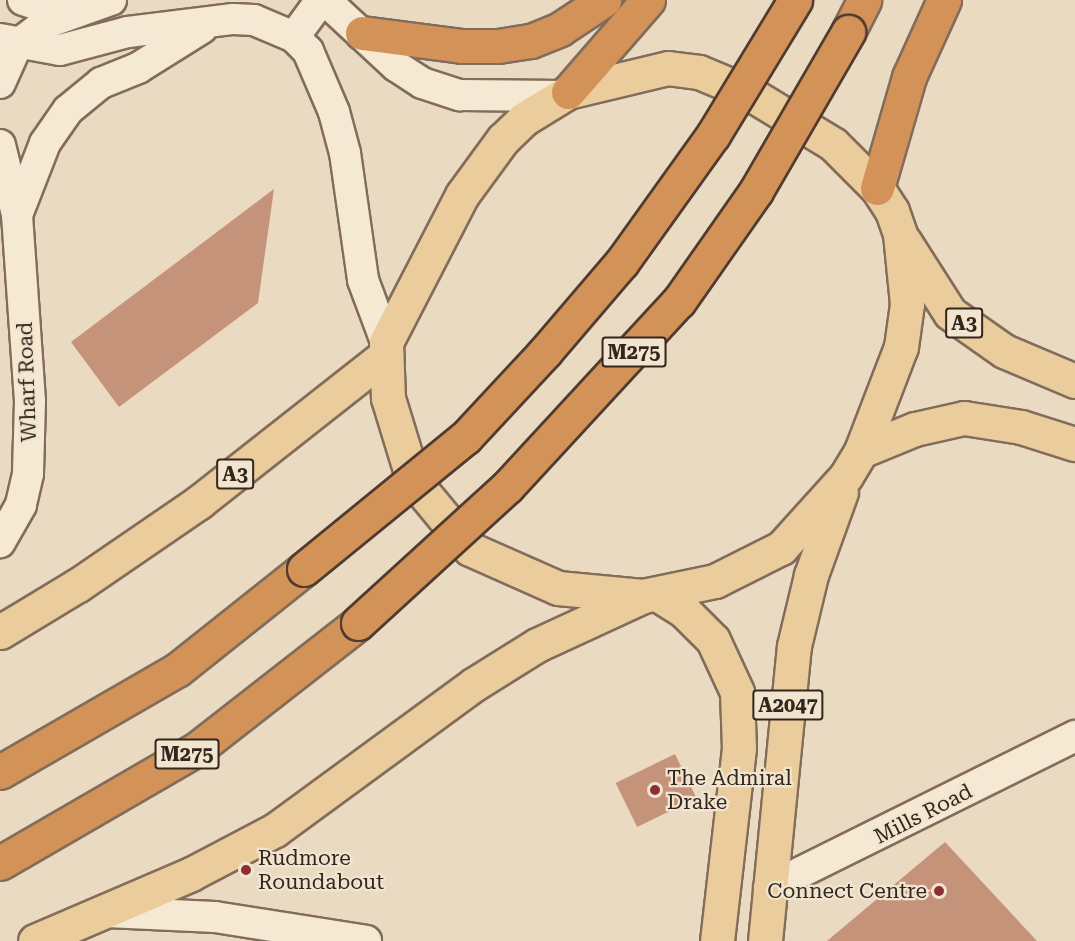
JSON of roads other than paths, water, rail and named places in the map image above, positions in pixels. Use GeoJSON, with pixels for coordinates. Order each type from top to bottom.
{"type":"FeatureCollection","features":[{"type":"Feature","properties":{"kind":"highway"},"geometry":{"type":"LineString","coordinates":[[362,33],[462,46],[498,46],[531,41],[560,29],[604,0]]}},
{"type":"Feature","properties":{"kind":"highway"},"geometry":{"type":"LineString","coordinates":[[565,94],[648,0]]}},
{"type":"Feature","properties":{"kind":"highway","name":"M275"},"geometry":{"type":"LineString","coordinates":[[0,772],[177,670],[383,508],[466,436],[561,334],[622,262],[713,135],[795,0]]}},
{"type":"Feature","properties":{"kind":"highway","name":"M275"},"geometry":{"type":"LineString","coordinates":[[0,863],[197,749],[358,623],[508,486],[679,301],[756,191],[848,32],[864,0]]}},
{"type":"Feature","properties":{"kind":"highway"},"geometry":{"type":"LineString","coordinates":[[877,188],[909,77],[944,0]]}},
{"type":"Feature","properties":{"kind":"main road"},"geometry":{"type":"LineString","coordinates":[[35,941],[107,912],[274,830],[473,685],[537,645],[650,595],[715,580],[781,548],[854,463],[902,347],[907,304],[900,234],[877,188],[833,144],[747,92],[699,72],[668,69],[615,78],[565,94],[524,119],[487,159],[440,234],[386,348],[392,417],[412,480],[470,549],[558,588],[650,595]]}},
{"type":"Feature","properties":{"kind":"main road","name":"A3"},"geometry":{"type":"LineString","coordinates":[[900,234],[950,313],[1004,351],[1075,381]]}},
{"type":"Feature","properties":{"kind":"main road","name":"A3"},"geometry":{"type":"LineString","coordinates":[[0,632],[78,585],[199,502],[386,348]]}},
{"type":"Feature","properties":{"kind":"main road"},"geometry":{"type":"LineString","coordinates":[[854,463],[915,429],[964,418],[1021,427],[1075,444]]}},
{"type":"Feature","properties":{"kind":"main road","name":"A2047"},"geometry":{"type":"LineString","coordinates":[[765,941],[801,611],[854,463]]}},
{"type":"Feature","properties":{"kind":"main road","name":"A2047"},"geometry":{"type":"LineString","coordinates":[[650,595],[682,610],[712,640],[737,692],[739,748],[717,941]]}},
{"type":"Feature","properties":{"kind":"street"},"geometry":{"type":"LineString","coordinates":[[23,0],[47,8],[76,10]]}},
{"type":"Feature","properties":{"kind":"street"},"geometry":{"type":"LineString","coordinates":[[9,42],[76,10],[111,0]]}},
{"type":"Feature","properties":{"kind":"street"},"geometry":{"type":"LineString","coordinates":[[294,37],[323,0],[396,66],[441,90],[468,96],[565,94]]}},
{"type":"Feature","properties":{"kind":"street"},"geometry":{"type":"LineString","coordinates":[[9,42],[60,50],[128,32],[254,20],[294,37],[308,51],[334,112],[345,153],[363,280],[386,348]]}},
{"type":"Feature","properties":{"kind":"street","name":"Wharf Road"},"geometry":{"type":"LineString","coordinates":[[17,215],[45,143],[68,110],[101,83],[138,68],[207,24]]}},
{"type":"Feature","properties":{"kind":"street"},"geometry":{"type":"LineString","coordinates":[[0,83],[9,42]]}},
{"type":"Feature","properties":{"kind":"street","name":"Wharf Road"},"geometry":{"type":"LineString","coordinates":[[0,146],[17,215],[30,401],[28,474],[21,504],[0,542]]}},
{"type":"Feature","properties":{"kind":"street","name":"Mills Road"},"geometry":{"type":"LineString","coordinates":[[769,888],[913,820],[1075,736]]}},
{"type":"Feature","properties":{"kind":"street"},"geometry":{"type":"LineString","coordinates":[[107,912],[215,917],[366,941]]}},
{"type":"Feature","properties":{"kind":"place","name":"The Admiral Drake"},"geometry":{"type":"Point","coordinates":[655,790]}},
{"type":"Feature","properties":{"kind":"place","name":"Rudmore Roundabout"},"geometry":{"type":"Point","coordinates":[246,870]}},
{"type":"Feature","properties":{"kind":"place","name":"Connect Centre"},"geometry":{"type":"Point","coordinates":[939,891]}}]}
